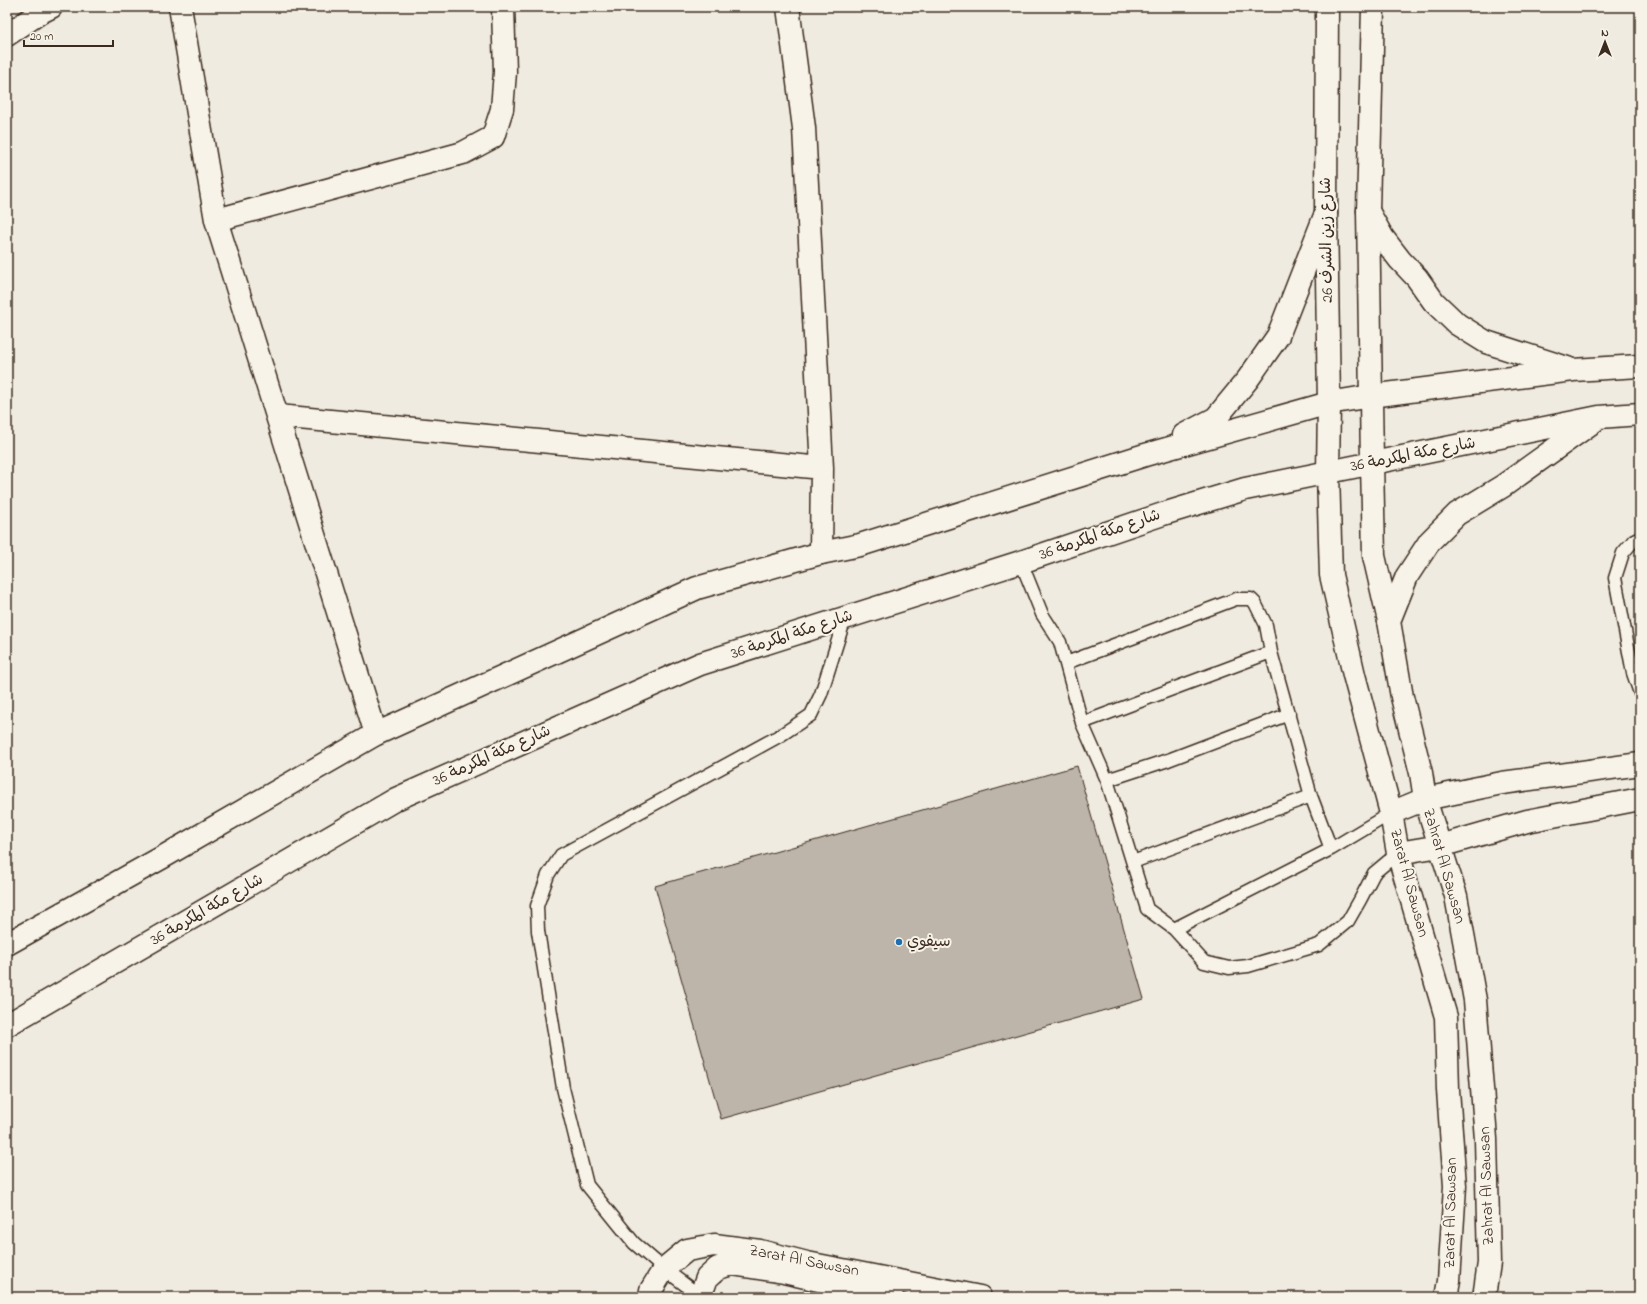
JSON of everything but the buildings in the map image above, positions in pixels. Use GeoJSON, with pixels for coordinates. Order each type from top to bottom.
{"type":"FeatureCollection","features":[{"type":"Feature","properties":{"kind":"main road"},"geometry":{"type":"LineString","coordinates":[[7,35],[51,7]]}},
{"type":"Feature","properties":{"kind":"main road"},"geometry":{"type":"LineString","coordinates":[[180,7],[216,220],[376,734]]}},
{"type":"Feature","properties":{"kind":"main road"},"geometry":{"type":"LineString","coordinates":[[216,220],[464,153],[493,137],[502,109],[505,72],[503,7]]}},
{"type":"Feature","properties":{"kind":"main road"},"geometry":{"type":"LineString","coordinates":[[788,7],[804,128],[822,468],[821,553]]}},
{"type":"Feature","properties":{"kind":"main road","name":"شارع زين الشرف 26"},"geometry":{"type":"LineString","coordinates":[[1327,7],[1326,214],[1329,404],[1328,473]]}},
{"type":"Feature","properties":{"kind":"main road"},"geometry":{"type":"LineString","coordinates":[[1372,462],[1368,210],[1373,7]]}},
{"type":"Feature","properties":{"kind":"main road"},"geometry":{"type":"LineString","coordinates":[[1368,210],[1383,238],[1400,260],[1417,278],[1434,302],[1457,324],[1486,342],[1573,370]]}},
{"type":"Feature","properties":{"kind":"main road"},"geometry":{"type":"LineString","coordinates":[[1145,455],[1216,418],[1248,379],[1278,336],[1326,214]]}},
{"type":"Feature","properties":{"kind":"main road"},"geometry":{"type":"LineString","coordinates":[[7,944],[163,857],[376,734],[697,588],[821,553],[860,545],[1145,455],[1329,404],[1370,396],[1573,370],[1640,366]]}},
{"type":"Feature","properties":{"kind":"main road","name":"شارع مكة المكرمة 36"},"geometry":{"type":"LineString","coordinates":[[7,1025],[396,799],[700,664],[1020,562],[1163,514],[1245,489],[1599,417],[1640,414]]}},
{"type":"Feature","properties":{"kind":"main road"},"geometry":{"type":"LineString","coordinates":[[278,416],[822,468]]}},
{"type":"Feature","properties":{"kind":"main road"},"geometry":{"type":"LineString","coordinates":[[1389,621],[1407,576],[1430,541],[1457,514],[1503,486],[1599,417]]}},
{"type":"Feature","properties":{"kind":"main road","name":"Zahrat Al Sawsan"},"geometry":{"type":"LineString","coordinates":[[1372,462],[1374,556],[1389,621],[1402,697],[1421,773],[1425,799],[1456,896],[1475,1000],[1486,1139],[1489,1263],[1484,1297]]}},
{"type":"Feature","properties":{"kind":"main road","name":"Zarat Al Sawsan"},"geometry":{"type":"LineString","coordinates":[[1328,473],[1331,575],[1354,675],[1391,813],[1398,853],[1446,1017],[1448,1090],[1455,1186],[1449,1281],[1446,1297]]}},
{"type":"Feature","properties":{"kind":"main road"},"geometry":{"type":"LineString","coordinates":[[1391,813],[1425,799],[1502,783],[1640,764]]}},
{"type":"Feature","properties":{"kind":"main road"},"geometry":{"type":"LineString","coordinates":[[1398,853],[1440,846],[1527,821],[1640,799]]}},
{"type":"Feature","properties":{"kind":"main road","name":"Zarat Al Sawsan"},"geometry":{"type":"LineString","coordinates":[[650,1297],[651,1290],[664,1269],[687,1250],[714,1245],[760,1251],[807,1263],[980,1297]]}},
{"type":"Feature","properties":{"kind":"main road"},"geometry":{"type":"LineString","coordinates":[[700,1297],[707,1278],[718,1268],[732,1264],[784,1272],[892,1297]]}},
{"type":"Feature","properties":{"kind":"lane"},"geometry":{"type":"LineString","coordinates":[[1640,537],[1634,540],[1623,554],[1615,578],[1633,673],[1640,693]]}},
{"type":"Feature","properties":{"kind":"lane"},"geometry":{"type":"LineString","coordinates":[[1020,562],[1042,614],[1060,642],[1082,723],[1107,780],[1147,909],[1174,929],[1204,962],[1228,968],[1248,966],[1319,945],[1348,921],[1374,873],[1398,853]]}},
{"type":"Feature","properties":{"kind":"lane"},"geometry":{"type":"LineString","coordinates":[[1066,662],[1236,599],[1251,599],[1255,603],[1266,625],[1270,652],[1289,714],[1311,796],[1331,849]]}},
{"type":"Feature","properties":{"kind":"lane"},"geometry":{"type":"LineString","coordinates":[[700,1297],[634,1243],[587,1185],[563,1088],[538,930],[537,906],[548,875],[561,855],[781,735],[811,715],[821,694],[845,618]]}},
{"type":"Feature","properties":{"kind":"lane"},"geometry":{"type":"LineString","coordinates":[[1082,723],[1270,652]]}},
{"type":"Feature","properties":{"kind":"lane"},"geometry":{"type":"LineString","coordinates":[[1107,780],[1168,760],[1289,714]]}},
{"type":"Feature","properties":{"kind":"lane"},"geometry":{"type":"LineString","coordinates":[[1133,862],[1311,796]]}},
{"type":"Feature","properties":{"kind":"lane"},"geometry":{"type":"LineString","coordinates":[[1174,929],[1331,849],[1391,813]]}},
{"type":"Feature","properties":{"kind":"place","name":"سيفوي"},"geometry":{"type":"Point","coordinates":[899,942]}}]}
